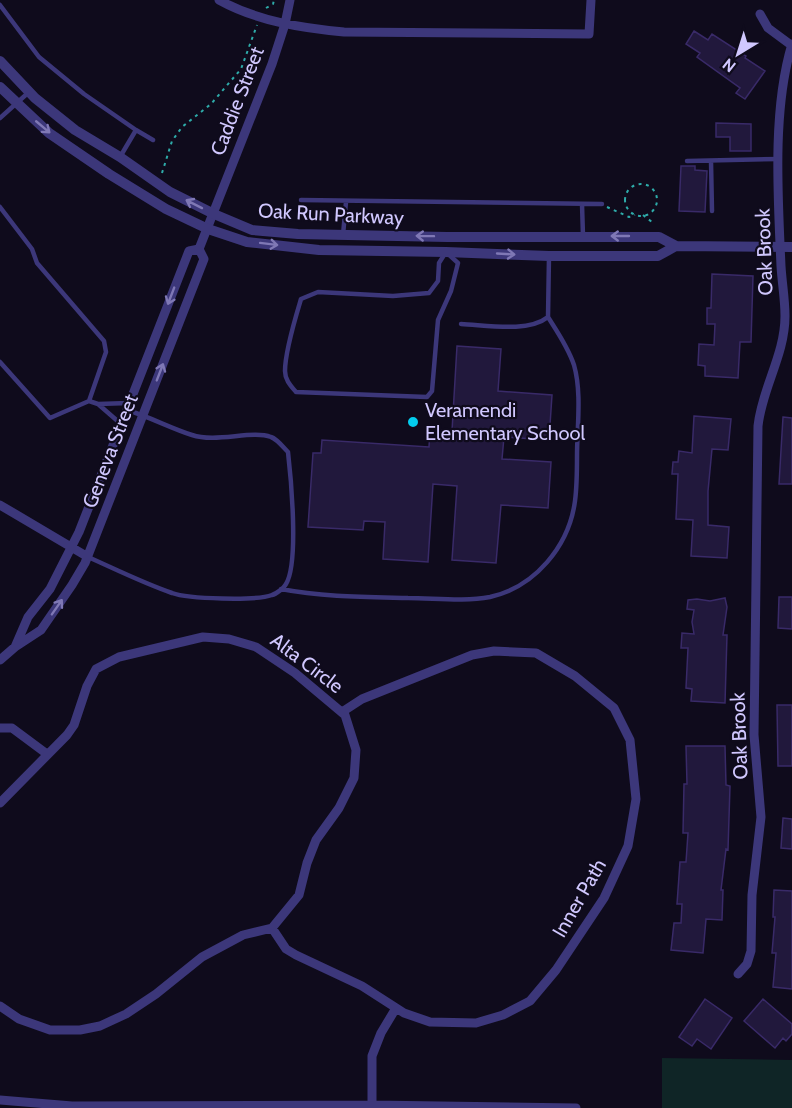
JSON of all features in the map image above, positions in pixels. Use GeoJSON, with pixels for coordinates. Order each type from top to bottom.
{"type":"FeatureCollection","features":[{"type":"Feature","properties":{"kind":"street"},"geometry":{"type":"LineString","coordinates":[[219,0],[258,17],[285,24],[344,32],[589,34],[591,0]]}},
{"type":"Feature","properties":{"kind":"street","name":"Caddie Street"},"geometry":{"type":"LineString","coordinates":[[214,214],[272,64],[290,0]]}},
{"type":"Feature","properties":{"kind":"street"},"geometry":{"type":"LineString","coordinates":[[760,14],[768,28],[792,45]]}},
{"type":"Feature","properties":{"kind":"street","name":"Oak Brook"},"geometry":{"type":"LineString","coordinates":[[738,974],[747,964],[752,951],[752,895],[761,817],[754,735],[760,407],[780,350],[785,318],[787,247],[779,159],[780,102],[783,78],[792,45]]}},
{"type":"Feature","properties":{"kind":"street","name":"Oak Run Parkway"},"geometry":{"type":"LineString","coordinates":[[0,61],[29,92],[75,130],[120,157],[170,192],[252,230],[298,234],[447,237],[659,237],[676,246],[787,247]]}},
{"type":"Feature","properties":{"kind":"street","name":"Oak Run Parkway"},"geometry":{"type":"LineString","coordinates":[[0,87],[49,133],[109,174],[166,209],[208,229],[247,242],[318,250],[549,256],[657,256],[676,246]]}},
{"type":"Feature","properties":{"kind":"street","name":"Geneva Street"},"geometry":{"type":"LineString","coordinates":[[199,249],[214,214]]}},
{"type":"Feature","properties":{"kind":"street"},"geometry":{"type":"LineString","coordinates":[[446,252],[447,237]]}},
{"type":"Feature","properties":{"kind":"street","name":"Geneva Street"},"geometry":{"type":"LineString","coordinates":[[15,647],[28,617],[50,589],[72,548],[189,251],[199,249]]}},
{"type":"Feature","properties":{"kind":"street","name":"Geneva Street"},"geometry":{"type":"LineString","coordinates":[[0,660],[41,630],[72,585],[88,556],[204,259],[199,249]]}},
{"type":"Feature","properties":{"kind":"street"},"geometry":{"type":"LineString","coordinates":[[746,491],[757,492]]}},
{"type":"Feature","properties":{"kind":"street"},"geometry":{"type":"LineString","coordinates":[[0,505],[88,556]]}},
{"type":"Feature","properties":{"kind":"street","name":"Alta Circle"},"geometry":{"type":"LineString","coordinates":[[0,803],[67,735],[74,725],[87,686],[96,669],[119,657],[203,637],[229,639],[256,647],[295,673],[342,712],[356,750],[354,778],[339,808],[316,840],[306,863],[299,895],[272,928]]}},
{"type":"Feature","properties":{"kind":"street","name":"Inner Path"},"geometry":{"type":"LineString","coordinates":[[272,928],[286,949],[362,986],[404,1013],[430,1022],[476,1023],[503,1015],[530,1001],[556,970],[604,898],[628,846],[636,799],[630,740],[614,708],[575,676],[536,653],[494,651],[472,655],[362,699],[342,712]]}},
{"type":"Feature","properties":{"kind":"street"},"geometry":{"type":"LineString","coordinates":[[0,728],[12,728],[47,754]]}},
{"type":"Feature","properties":{"kind":"street"},"geometry":{"type":"LineString","coordinates":[[0,1006],[19,1019],[50,1030],[80,1030],[100,1026],[126,1014],[156,994],[202,957],[243,935],[272,928]]}},
{"type":"Feature","properties":{"kind":"street"},"geometry":{"type":"LineString","coordinates":[[372,1105],[372,1056],[381,1033],[396,1008]]}},
{"type":"Feature","properties":{"kind":"street"},"geometry":{"type":"LineString","coordinates":[[0,1100],[72,1107],[372,1105],[576,1108]]}},
{"type":"Feature","properties":{"kind":"lane"},"geometry":{"type":"LineString","coordinates":[[0,5],[27,42],[53,70],[84,94],[153,140]]}},
{"type":"Feature","properties":{"kind":"lane"},"geometry":{"type":"LineString","coordinates":[[0,118],[29,92]]}},
{"type":"Feature","properties":{"kind":"lane"},"geometry":{"type":"LineString","coordinates":[[120,157],[136,130]]}},
{"type":"Feature","properties":{"kind":"lane"},"geometry":{"type":"LineString","coordinates":[[687,161],[779,159]]}},
{"type":"Feature","properties":{"kind":"lane"},"geometry":{"type":"LineString","coordinates":[[711,161],[712,212]]}},
{"type":"Feature","properties":{"kind":"lane"},"geometry":{"type":"LineString","coordinates":[[301,200],[602,204]]}},
{"type":"Feature","properties":{"kind":"lane"},"geometry":{"type":"LineString","coordinates":[[343,235],[346,202]]}},
{"type":"Feature","properties":{"kind":"lane"},"geometry":{"type":"LineString","coordinates":[[582,204],[582,236]]}},
{"type":"Feature","properties":{"kind":"lane"},"geometry":{"type":"LineString","coordinates":[[0,207],[32,249],[37,263],[104,340],[106,352],[88,401]]}},
{"type":"Feature","properties":{"kind":"lane"},"geometry":{"type":"LineString","coordinates":[[446,252],[458,263],[451,291],[438,320],[432,391],[427,397],[296,392],[288,384],[285,372],[301,299],[318,292],[393,296],[429,293],[438,281],[439,263],[446,252]]}},
{"type":"Feature","properties":{"kind":"lane"},"geometry":{"type":"LineString","coordinates":[[281,589],[305,593],[387,597],[466,599],[490,597],[530,579],[549,560],[563,542],[576,500],[577,399],[574,367],[567,346],[548,317],[549,256]]}},
{"type":"Feature","properties":{"kind":"lane"},"geometry":{"type":"LineString","coordinates":[[461,324],[527,326],[541,322],[548,317]]}},
{"type":"Feature","properties":{"kind":"lane"},"geometry":{"type":"LineString","coordinates":[[0,362],[50,418],[88,401],[128,407],[193,436],[272,437],[288,452],[293,501],[291,561],[286,584],[275,595],[257,598],[219,598],[174,594],[88,556]]}},
{"type":"Feature","properties":{"kind":"lane"},"geometry":{"type":"LineString","coordinates":[[98,404],[121,424]]}},
{"type":"Feature","properties":{"kind":"path"},"geometry":{"type":"LineString","coordinates":[[162,173],[172,141],[182,127],[211,104],[241,69],[258,17],[273,4],[274,0]]}},
{"type":"Feature","properties":{"kind":"path"},"geometry":{"type":"LineString","coordinates":[[602,204],[629,217],[643,215],[653,211],[657,201],[654,191],[645,184],[630,189],[626,198],[628,208],[637,215]]}},
{"type":"Feature","properties":{"kind":"path"},"geometry":{"type":"LineString","coordinates":[[643,215],[652,222],[653,228]]}},
{"type":"Feature","properties":{"kind":"green space"},"geometry":{"type":"Polygon","coordinates":[[[662,1058],[792,1060],[792,1108],[662,1108],[662,1058]]]}},
{"type":"Feature","properties":{"kind":"building"},"geometry":{"type":"Polygon","coordinates":[[[694,31],[708,40],[712,34],[765,71],[745,99],[736,93],[740,88],[697,57],[700,53],[686,44],[694,31]]]}},
{"type":"Feature","properties":{"kind":"building"},"geometry":{"type":"Polygon","coordinates":[[[716,123],[751,124],[751,151],[730,151],[730,137],[716,137],[716,123]]]}},
{"type":"Feature","properties":{"kind":"building"},"geometry":{"type":"Polygon","coordinates":[[[681,166],[695,166],[695,170],[707,171],[705,212],[679,211],[681,166]]]}},
{"type":"Feature","properties":{"kind":"building"},"geometry":{"type":"Polygon","coordinates":[[[712,274],[753,276],[751,342],[740,342],[738,378],[705,376],[705,366],[698,365],[699,344],[714,345],[715,324],[707,324],[707,308],[711,308],[712,274]]]}},
{"type":"Feature","properties":{"kind":"building"},"geometry":{"type":"Polygon","coordinates":[[[457,346],[501,349],[498,391],[552,395],[549,440],[504,437],[502,459],[551,462],[548,508],[501,505],[496,563],[452,560],[457,486],[433,484],[428,562],[383,559],[385,522],[364,521],[363,530],[308,527],[313,453],[321,453],[322,440],[429,447],[430,430],[452,431],[457,346]]]}},
{"type":"Feature","properties":{"kind":"building"},"geometry":{"type":"Polygon","coordinates":[[[694,416],[731,419],[728,450],[712,449],[708,491],[708,525],[729,527],[727,558],[691,556],[693,520],[676,519],[678,474],[672,474],[673,462],[678,462],[679,451],[692,453],[694,416]]]}},
{"type":"Feature","properties":{"kind":"building"},"geometry":{"type":"Polygon","coordinates":[[[783,417],[792,418],[792,484],[779,484],[783,417]]]}},
{"type":"Feature","properties":{"kind":"building"},"geometry":{"type":"Polygon","coordinates":[[[779,597],[792,597],[792,629],[778,628],[779,597]]]}},
{"type":"Feature","properties":{"kind":"building"},"geometry":{"type":"Polygon","coordinates":[[[725,598],[727,607],[723,635],[727,635],[725,703],[691,701],[692,689],[686,688],[688,648],[681,648],[682,633],[694,634],[692,622],[694,610],[687,609],[688,600],[710,601],[725,598]]]}},
{"type":"Feature","properties":{"kind":"building"},"geometry":{"type":"Polygon","coordinates":[[[777,705],[792,705],[792,766],[778,766],[777,705]]]}},
{"type":"Feature","properties":{"kind":"building"},"geometry":{"type":"Polygon","coordinates":[[[686,746],[725,746],[726,785],[730,786],[728,850],[726,849],[721,890],[723,890],[722,920],[706,919],[703,953],[671,950],[674,923],[681,923],[682,904],[677,904],[680,862],[686,862],[688,833],[683,833],[684,784],[687,784],[686,746]]]}},
{"type":"Feature","properties":{"kind":"building"},"geometry":{"type":"Polygon","coordinates":[[[783,818],[792,819],[792,849],[781,848],[783,818]]]}},
{"type":"Feature","properties":{"kind":"building"},"geometry":{"type":"Polygon","coordinates":[[[774,890],[792,891],[792,989],[773,987],[776,953],[772,953],[775,917],[773,917],[774,890]]]}},
{"type":"Feature","properties":{"kind":"building"},"geometry":{"type":"Polygon","coordinates":[[[705,999],[732,1018],[711,1049],[697,1039],[692,1046],[679,1037],[705,999]]]}},
{"type":"Feature","properties":{"kind":"building"},"geometry":{"type":"Polygon","coordinates":[[[763,999],[792,1024],[792,1034],[786,1041],[783,1038],[775,1048],[744,1021],[763,999]]]}},
{"type":"Feature","properties":{"kind":"place","name":"Veramendi Elementary School"},"geometry":{"type":"Point","coordinates":[413,422]}}]}
